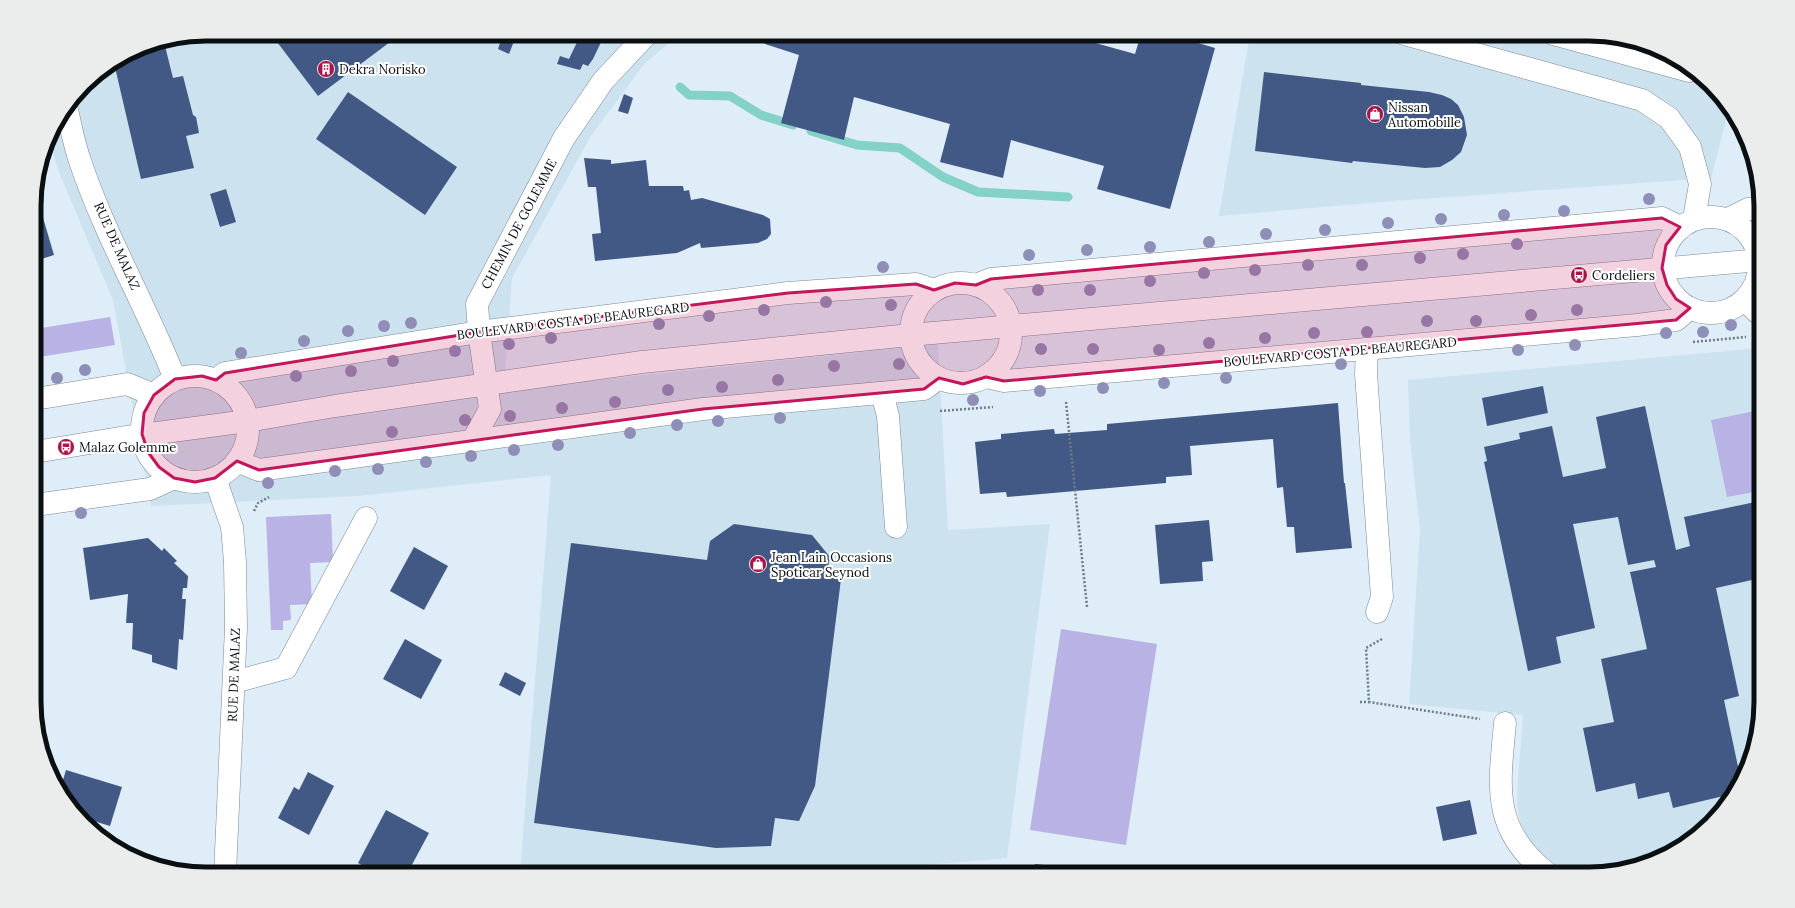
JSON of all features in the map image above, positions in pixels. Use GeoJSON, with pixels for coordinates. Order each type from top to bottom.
{"type":"FeatureCollection","features":[{"type":"Feature","properties":{"kind":"street","name":"CHEMIN DE GOLEMME"},"geometry":{"type":"LineString","coordinates":[[473,440],[490,409],[478,332],[477,304],[564,138],[603,81],[640,41]]}},
{"type":"Feature","properties":{"kind":"street"},"geometry":{"type":"LineString","coordinates":[[1429,41],[1642,100],[1670,118],[1690,147],[1700,184],[1687,223],[1666,245],[1662,268],[1667,284],[1676,299],[1690,308],[1704,313],[1719,313],[1752,306],[1754,288]]}},
{"type":"Feature","properties":{"kind":"street"},"geometry":{"type":"LineString","coordinates":[[1579,41],[1680,69]]}},
{"type":"Feature","properties":{"kind":"street","name":"RUE DE MALAZ"},"geometry":{"type":"LineString","coordinates":[[68,115],[80,160],[108,229],[158,336],[175,380]]}},
{"type":"Feature","properties":{"kind":"street"},"geometry":{"type":"LineString","coordinates":[[1728,219],[1748,209],[1754,209]]}},
{"type":"Feature","properties":{"kind":"street"},"geometry":{"type":"LineString","coordinates":[[1687,223],[1711,216],[1728,219],[1744,229],[1754,243]]}},
{"type":"Feature","properties":{"kind":"street","name":"BOULEVARD COSTA DE BEAUREGARD"},"geometry":{"type":"LineString","coordinates":[[976,285],[991,279],[1534,228],[1629,222],[1662,218],[1687,223]]}},
{"type":"Feature","properties":{"kind":"street"},"geometry":{"type":"LineString","coordinates":[[41,451],[142,434],[642,362],[910,334],[1010,327],[1754,260]]}},
{"type":"Feature","properties":{"kind":"street","name":"BOULEVARD COSTA DE BEAUREGARD"},"geometry":{"type":"LineString","coordinates":[[955,283],[976,285],[993,294],[1005,309],[1010,327],[1009,346],[1001,364],[986,377],[963,384],[939,378],[918,361],[910,334],[913,317],[921,302],[934,290],[955,283]]}},
{"type":"Feature","properties":{"kind":"street","name":"BOULEVARD COSTA DE BEAUREGARD"},"geometry":{"type":"LineString","coordinates":[[216,380],[225,373],[478,332],[788,294],[916,284],[934,290]]}},
{"type":"Feature","properties":{"kind":"street","name":"BOULEVARD COSTA DE BEAUREGARD"},"geometry":{"type":"LineString","coordinates":[[986,377],[1004,380],[1367,350],[1676,320],[1690,308]]}},
{"type":"Feature","properties":{"kind":"street"},"geometry":{"type":"LineString","coordinates":[[1367,350],[1366,374],[1382,597],[1377,612]]}},
{"type":"Feature","properties":{"kind":"street"},"geometry":{"type":"LineString","coordinates":[[188,376],[202,376],[216,380],[231,390],[242,404],[247,420],[247,442],[237,461],[227,471],[215,478],[195,482],[174,478],[159,467],[148,452],[142,434],[144,413],[154,395],[160,388],[175,380],[188,376]]}},
{"type":"Feature","properties":{"kind":"street"},"geometry":{"type":"LineString","coordinates":[[237,461],[259,470],[703,409],[924,389],[939,378]]}},
{"type":"Feature","properties":{"kind":"street"},"geometry":{"type":"LineString","coordinates":[[41,398],[127,384],[154,395]]}},
{"type":"Feature","properties":{"kind":"street"},"geometry":{"type":"LineString","coordinates":[[882,393],[888,416],[896,527]]}},
{"type":"Feature","properties":{"kind":"street"},"geometry":{"type":"LineString","coordinates":[[41,504],[150,489],[174,478]]}},
{"type":"Feature","properties":{"kind":"street","name":"RUE DE MALAZ"},"geometry":{"type":"LineString","coordinates":[[215,478],[232,527],[236,620],[225,867]]}},
{"type":"Feature","properties":{"kind":"street"},"geometry":{"type":"LineString","coordinates":[[234,682],[286,668],[366,518]]}},
{"type":"Feature","properties":{"kind":"street"},"geometry":{"type":"LineString","coordinates":[[1505,723],[1500,779],[1504,815],[1512,837],[1532,862],[1539,867]]}},
{"type":"Feature","properties":{"kind":"path"},"geometry":{"type":"LineString","coordinates":[[1692,342],[1752,336]]}},
{"type":"Feature","properties":{"kind":"path"},"geometry":{"type":"LineString","coordinates":[[1073,400],[1065,401],[1087,607]]}},
{"type":"Feature","properties":{"kind":"path"},"geometry":{"type":"LineString","coordinates":[[934,412],[996,406]]}},
{"type":"Feature","properties":{"kind":"path"},"geometry":{"type":"LineString","coordinates":[[254,518],[254,511],[258,503],[275,495]]}},
{"type":"Feature","properties":{"kind":"path"},"geometry":{"type":"LineString","coordinates":[[1360,702],[1369,702]]}},
{"type":"Feature","properties":{"kind":"highlighted area"},"geometry":{"type":"Polygon","coordinates":[[[1662,218],[1680,227],[1666,245],[1662,268],[1667,285],[1676,299],[1690,308],[1676,320],[1004,381],[986,377],[963,384],[939,378],[924,389],[703,409],[259,470],[237,461],[215,478],[195,482],[174,478],[159,467],[148,452],[142,434],[144,413],[154,395],[175,379],[202,376],[216,380],[225,373],[479,332],[788,293],[916,284],[934,290],[955,283],[976,285],[991,279],[1534,228],[1662,218]]]}},
{"type":"Feature","properties":{"kind":"shaded area"},"geometry":{"type":"Polygon","coordinates":[[[195,41],[672,41],[645,63],[591,136],[512,278],[504,390],[938,344],[948,530],[1050,524],[1007,858],[902,867],[521,867],[551,475],[358,496],[151,506],[113,300],[59,172],[52,148],[58,133],[69,114],[89,89],[114,69],[133,58],[174,44],[195,41]]]}},
{"type":"Feature","properties":{"kind":"shaded area"},"geometry":{"type":"Polygon","coordinates":[[[1249,41],[1610,42],[1642,50],[1662,58],[1681,69],[1706,89],[1727,116],[1711,178],[1393,201],[1219,216],[1249,41]]]}},
{"type":"Feature","properties":{"kind":"shaded area"},"geometry":{"type":"Polygon","coordinates":[[[110,317],[115,345],[41,357],[41,328],[110,317]]]}},
{"type":"Feature","properties":{"kind":"shaded area"},"geometry":{"type":"Polygon","coordinates":[[[1754,349],[1754,713],[1751,734],[1737,775],[1720,802],[1698,826],[1681,839],[1662,850],[1642,858],[1610,866],[1558,867],[1531,847],[1521,828],[1517,803],[1523,715],[1409,704],[1420,530],[1410,440],[1408,380],[1754,349]]]}},
{"type":"Feature","properties":{"kind":"shaded area"},"geometry":{"type":"Polygon","coordinates":[[[1754,411],[1754,492],[1727,497],[1711,420],[1754,411]]]}},
{"type":"Feature","properties":{"kind":"shaded area"},"geometry":{"type":"Polygon","coordinates":[[[331,514],[333,562],[310,563],[312,604],[290,605],[291,620],[283,621],[283,630],[271,630],[266,517],[331,514]]]}},
{"type":"Feature","properties":{"kind":"shaded area"},"geometry":{"type":"Polygon","coordinates":[[[1061,629],[1157,644],[1126,845],[1030,830],[1061,629]]]}},
{"type":"Feature","properties":{"kind":"building","name":"Dekra Norisko"},"geometry":{"type":"Polygon","coordinates":[[[276,41],[389,41],[390,42],[318,96],[276,41]]]}},
{"type":"Feature","properties":{"kind":"building"},"geometry":{"type":"Polygon","coordinates":[[[501,41],[514,41],[509,54],[498,49],[501,41]]]}},
{"type":"Feature","properties":{"kind":"building"},"geometry":{"type":"Polygon","coordinates":[[[578,41],[602,41],[588,66],[583,64],[580,70],[557,64],[560,56],[569,59],[578,41]]]}},
{"type":"Feature","properties":{"kind":"building"},"geometry":{"type":"Polygon","coordinates":[[[763,41],[1088,41],[1135,54],[1139,41],[1192,41],[1215,48],[1170,209],[1097,189],[1104,166],[1011,140],[1003,178],[940,162],[950,124],[854,97],[844,140],[781,123],[799,55],[765,44],[763,41]]]}},
{"type":"Feature","properties":{"kind":"building"},"geometry":{"type":"Polygon","coordinates":[[[165,46],[173,78],[183,76],[193,115],[196,117],[199,133],[186,136],[194,168],[141,179],[115,68],[133,58],[165,46]]]}},
{"type":"Feature","properties":{"kind":"building"},"geometry":{"type":"Polygon","coordinates":[[[1264,72],[1361,83],[1361,85],[1429,92],[1442,95],[1451,99],[1458,105],[1464,117],[1467,135],[1461,152],[1452,160],[1440,167],[1425,168],[1353,161],[1352,163],[1255,151],[1264,72]]]}},
{"type":"Feature","properties":{"kind":"building"},"geometry":{"type":"Polygon","coordinates":[[[348,92],[457,167],[425,215],[316,139],[348,92]]]}},
{"type":"Feature","properties":{"kind":"building"},"geometry":{"type":"Polygon","coordinates":[[[624,94],[633,98],[628,114],[618,111],[624,94]]]}},
{"type":"Feature","properties":{"kind":"building"},"geometry":{"type":"Polygon","coordinates":[[[584,158],[611,160],[611,164],[646,160],[649,186],[683,186],[684,191],[689,190],[691,200],[702,198],[763,215],[770,219],[771,234],[767,239],[758,243],[701,248],[700,243],[677,253],[595,261],[592,234],[601,233],[596,187],[588,187],[584,158]]]}},
{"type":"Feature","properties":{"kind":"building"},"geometry":{"type":"Polygon","coordinates":[[[226,189],[236,222],[220,227],[210,194],[226,189]]]}},
{"type":"Feature","properties":{"kind":"building"},"geometry":{"type":"Polygon","coordinates":[[[41,211],[54,255],[41,259],[41,211]]]}},
{"type":"Feature","properties":{"kind":"building"},"geometry":{"type":"Polygon","coordinates":[[[1543,386],[1548,413],[1487,426],[1482,398],[1543,386]]]}},
{"type":"Feature","properties":{"kind":"building"},"geometry":{"type":"Polygon","coordinates":[[[1338,403],[1344,483],[1352,548],[1296,553],[1294,527],[1287,527],[1283,487],[1277,488],[1273,439],[1190,446],[1192,475],[1166,477],[1166,483],[1007,497],[1006,492],[980,494],[975,442],[1001,439],[1001,434],[1054,429],[1055,434],[1107,430],[1107,424],[1338,403]]]}},
{"type":"Feature","properties":{"kind":"building"},"geometry":{"type":"Polygon","coordinates":[[[1645,406],[1676,550],[1690,546],[1684,517],[1754,502],[1754,580],[1716,588],[1739,696],[1724,700],[1739,771],[1725,796],[1673,808],[1669,792],[1638,799],[1635,783],[1596,792],[1583,728],[1614,722],[1601,659],[1647,649],[1630,572],[1656,567],[1654,560],[1628,565],[1618,517],[1573,524],[1595,628],[1556,637],[1561,663],[1528,671],[1484,462],[1487,461],[1484,447],[1520,439],[1519,433],[1552,426],[1563,477],[1606,468],[1596,417],[1645,406]]]}},
{"type":"Feature","properties":{"kind":"building"},"geometry":{"type":"Polygon","coordinates":[[[1209,520],[1213,561],[1202,562],[1203,581],[1160,584],[1155,525],[1209,520]]]}},
{"type":"Feature","properties":{"kind":"building"},"geometry":{"type":"Polygon","coordinates":[[[734,524],[812,535],[830,557],[826,577],[841,579],[815,786],[799,821],[775,818],[771,846],[716,848],[534,823],[571,543],[707,560],[710,541],[734,524]]]}},
{"type":"Feature","properties":{"kind":"building"},"geometry":{"type":"Polygon","coordinates":[[[148,538],[162,551],[164,548],[177,561],[174,563],[188,576],[187,588],[183,588],[182,599],[186,599],[183,640],[179,639],[177,670],[152,662],[152,655],[132,649],[133,623],[126,623],[128,594],[90,600],[83,548],[148,538]]]}},
{"type":"Feature","properties":{"kind":"building"},"geometry":{"type":"Polygon","coordinates":[[[414,547],[448,566],[424,610],[390,591],[414,547]]]}},
{"type":"Feature","properties":{"kind":"building"},"geometry":{"type":"Polygon","coordinates":[[[405,639],[442,660],[421,699],[383,679],[405,639]]]}},
{"type":"Feature","properties":{"kind":"building"},"geometry":{"type":"Polygon","coordinates":[[[505,672],[526,683],[520,696],[499,685],[505,672]]]}},
{"type":"Feature","properties":{"kind":"building"},"geometry":{"type":"Polygon","coordinates":[[[66,770],[122,787],[110,826],[89,819],[69,794],[62,783],[66,770]]]}},
{"type":"Feature","properties":{"kind":"building"},"geometry":{"type":"Polygon","coordinates":[[[308,772],[334,786],[309,835],[278,818],[294,787],[299,790],[308,772]]]}},
{"type":"Feature","properties":{"kind":"building"},"geometry":{"type":"Polygon","coordinates":[[[1470,800],[1477,834],[1443,841],[1436,807],[1470,800]]]}},
{"type":"Feature","properties":{"kind":"building"},"geometry":{"type":"Polygon","coordinates":[[[386,810],[429,833],[411,867],[366,867],[358,863],[386,810]]]}},
{"type":"Feature","properties":{"kind":"building"},"geometry":{"type":"Polygon","coordinates":[[[1035,864],[1044,865],[1044,867],[1034,867],[1035,864]]]}},
{"type":"Feature","properties":{"kind":"waterway"},"geometry":{"type":"LineString","coordinates":[[680,87],[689,95],[730,96],[761,115],[793,125]]}},
{"type":"Feature","properties":{"kind":"waterway"},"geometry":{"type":"LineString","coordinates":[[811,131],[857,145],[900,148],[943,177],[978,192],[1068,197]]}},
{"type":"Feature","properties":{"kind":"place","name":"Dekra Norisko"},"geometry":{"type":"Point","coordinates":[326,69]}},
{"type":"Feature","properties":{"kind":"place","name":"Nissan Automobille"},"geometry":{"type":"Point","coordinates":[1375,114]}},
{"type":"Feature","properties":{"kind":"place","name":"Cordeliers"},"geometry":{"type":"Point","coordinates":[1579,275]}},
{"type":"Feature","properties":{"kind":"place","name":"Malaz Golemme"},"geometry":{"type":"Point","coordinates":[66,447]}},
{"type":"Feature","properties":{"kind":"place","name":"Jean Lain Occasions Spoticar Seynod"},"geometry":{"type":"Point","coordinates":[758,564]}}]}
